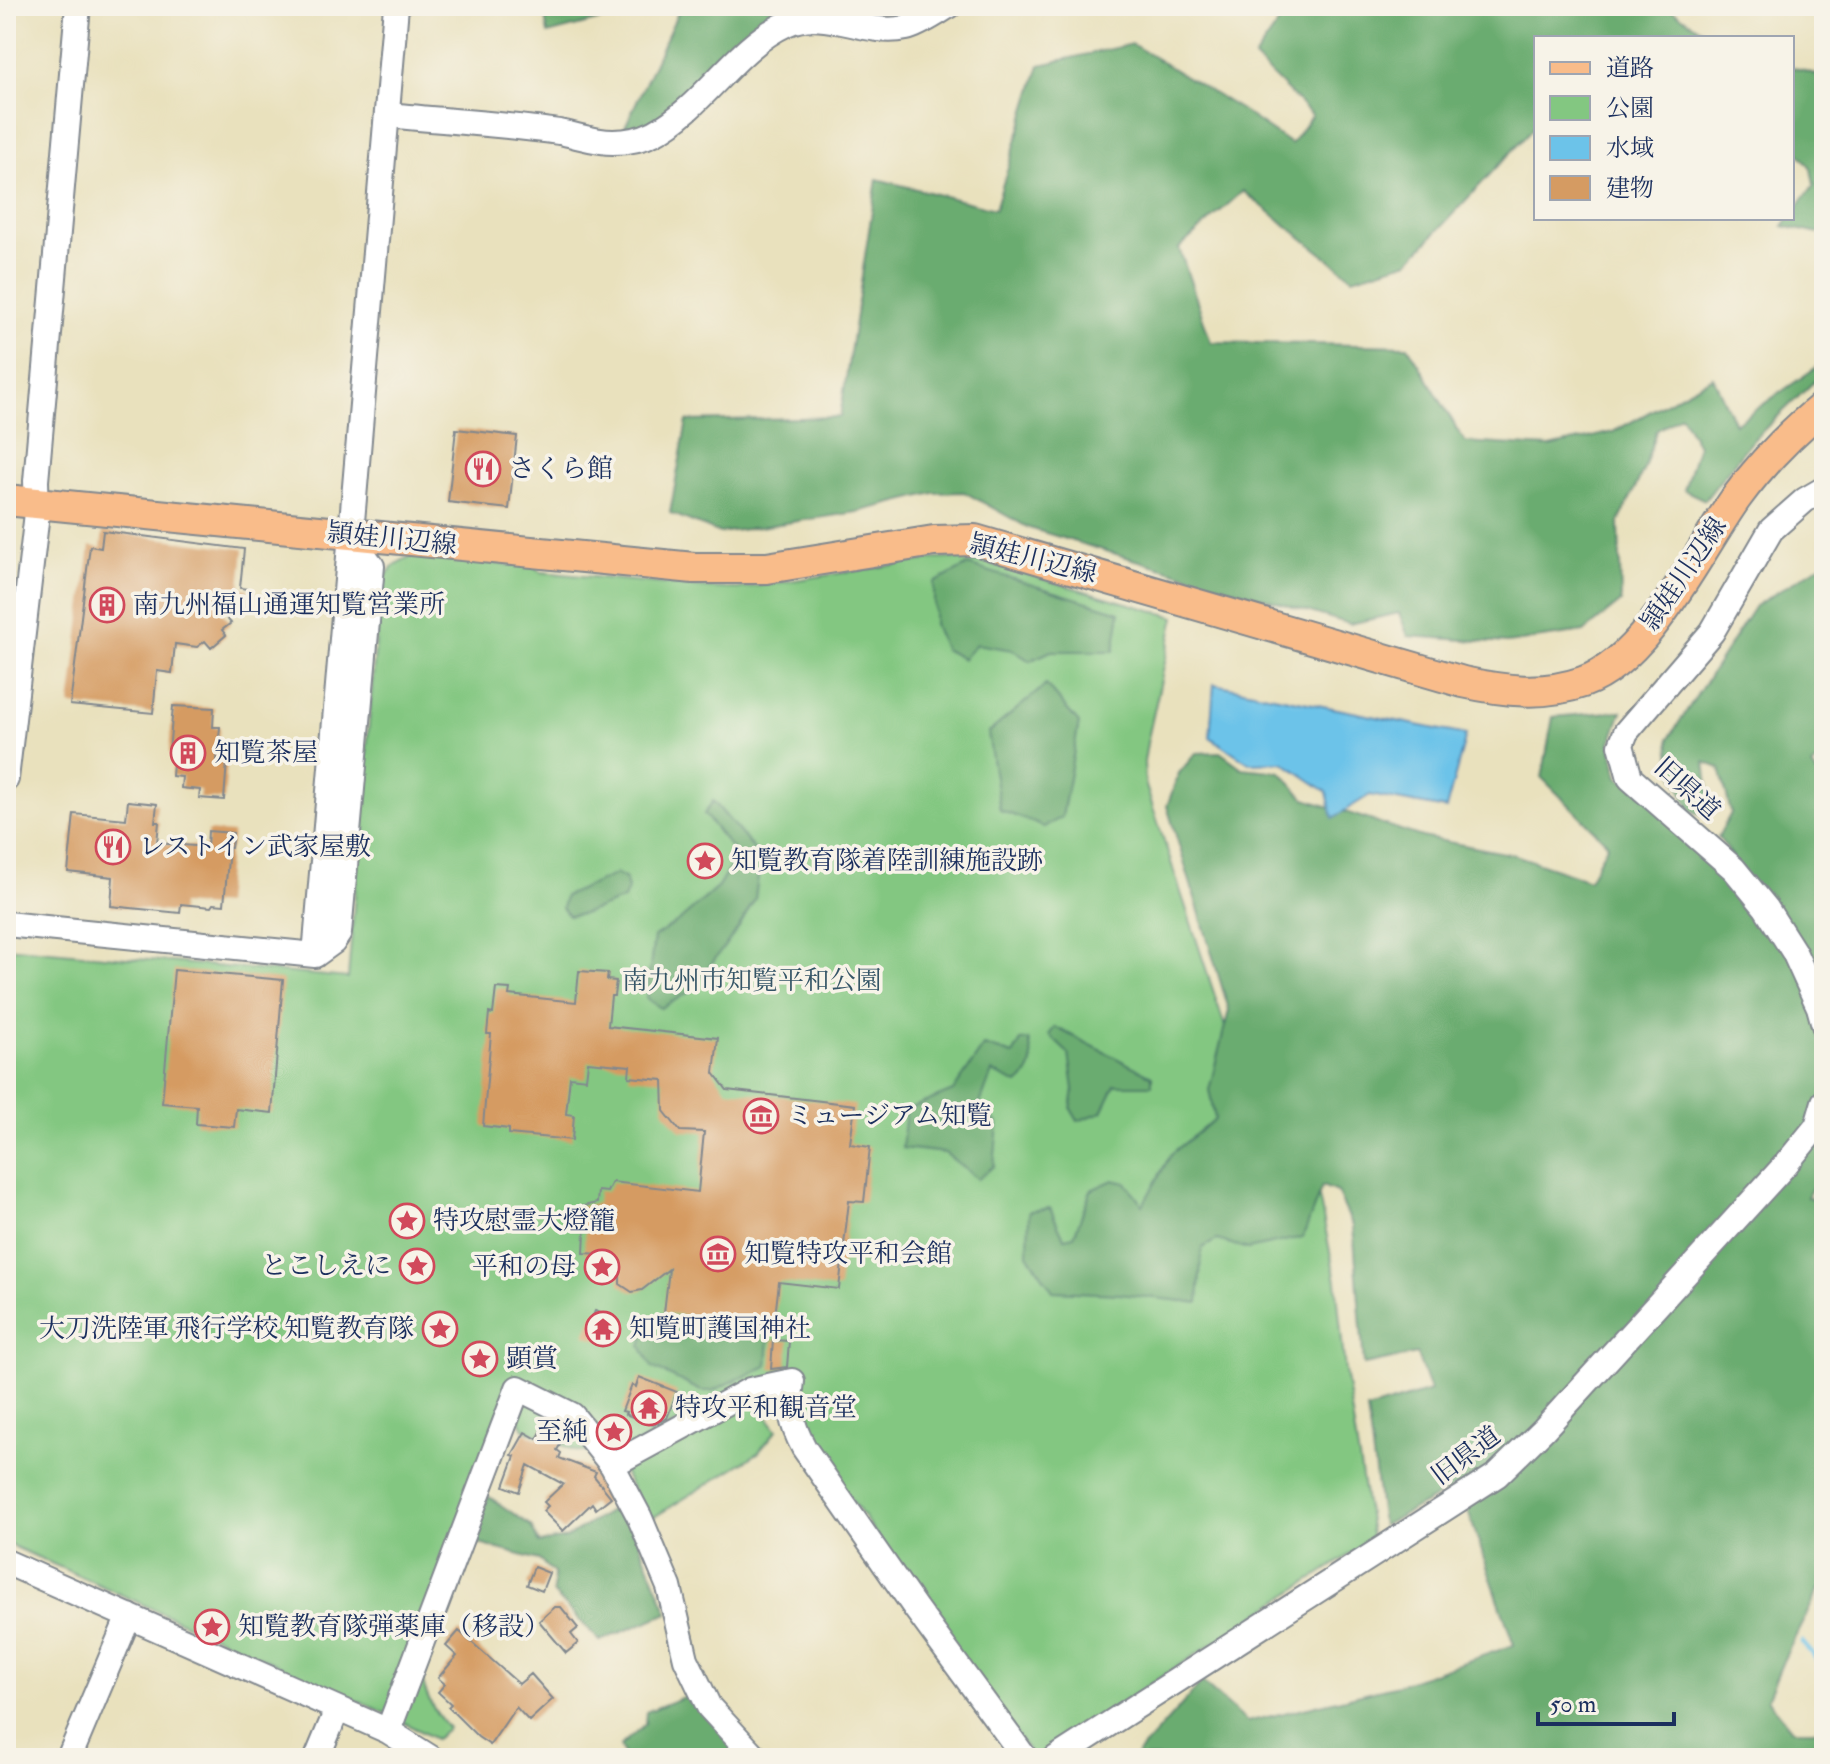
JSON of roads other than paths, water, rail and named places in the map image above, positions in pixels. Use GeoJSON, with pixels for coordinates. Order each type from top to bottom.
{"type":"FeatureCollection","features":[{"type":"Feature","properties":{"kind":"main road","name":"頴娃川辺線"},"geometry":{"type":"LineString","coordinates":[[6,500],[694,568],[781,566],[934,541],[975,540],[1463,682],[1492,688],[1544,691],[1585,681],[1602,673],[1630,652],[1656,620],[1737,496],[1775,453],[1824,406]]}},
{"type":"Feature","properties":{"kind":"street"},"geometry":{"type":"LineString","coordinates":[[6,779],[37,502],[36,481],[78,6]]}},
{"type":"Feature","properties":{"kind":"street"},"geometry":{"type":"LineString","coordinates":[[6,924],[315,955],[333,942],[339,933],[372,566],[349,535],[389,115],[396,6]]}},
{"type":"Feature","properties":{"kind":"street"},"geometry":{"type":"LineString","coordinates":[[389,115],[559,132],[611,142],[632,140],[653,133],[678,117],[751,48],[785,25],[807,18],[832,19],[883,30],[908,28],[949,6]]}},
{"type":"Feature","properties":{"kind":"street","name":"旧県道"},"geometry":{"type":"LineString","coordinates":[[1824,489],[1805,500],[1771,530],[1712,632],[1626,732],[1621,745],[1630,778],[1734,869],[1766,908],[1794,952],[1824,1025]]}},
{"type":"Feature","properties":{"kind":"street","name":"旧県道"},"geometry":{"type":"LineString","coordinates":[[1056,1758],[1497,1475],[1544,1429],[1786,1164],[1817,1126],[1824,1102]]}},
{"type":"Feature","properties":{"kind":"street"},"geometry":{"type":"LineString","coordinates":[[612,1465],[750,1390],[792,1381],[789,1411],[804,1448],[1025,1758]]}},
{"type":"Feature","properties":{"kind":"street"},"geometry":{"type":"LineString","coordinates":[[388,1731],[518,1388],[572,1415],[612,1465],[639,1516],[669,1587],[686,1659],[709,1707],[756,1758]]}},
{"type":"Feature","properties":{"kind":"street"},"geometry":{"type":"LineString","coordinates":[[6,1562],[388,1731],[431,1758]]}},
{"type":"Feature","properties":{"kind":"street"},"geometry":{"type":"LineString","coordinates":[[69,1758],[129,1616]]}},
{"type":"Feature","properties":{"kind":"street"},"geometry":{"type":"LineString","coordinates":[[317,1758],[337,1710]]}},
{"type":"Feature","properties":{"kind":"water"},"geometry":{"type":"Polygon","coordinates":[[[1214,684],[1466,735],[1446,809],[1370,795],[1333,818],[1327,792],[1283,762],[1249,763],[1210,737],[1214,684]]]}},
{"type":"Feature","properties":{"kind":"waterway"},"geometry":{"type":"LineString","coordinates":[[1802,1642],[1824,1668]]}},
{"type":"Feature","properties":{"kind":"place","name":"さくら館"},"geometry":{"type":"Point","coordinates":[483,469]}},
{"type":"Feature","properties":{"kind":"place","name":"南九州福山通運知覧営業所"},"geometry":{"type":"Point","coordinates":[107,605]}},
{"type":"Feature","properties":{"kind":"place","name":"知覧茶屋"},"geometry":{"type":"Point","coordinates":[188,753]}},
{"type":"Feature","properties":{"kind":"place","name":"レストイン武家屋敷"},"geometry":{"type":"Point","coordinates":[113,847]}},
{"type":"Feature","properties":{"kind":"place","name":"知覧教育隊着陸訓練施設跡"},"geometry":{"type":"Point","coordinates":[705,861]}},
{"type":"Feature","properties":{"kind":"place","name":"ミュージアム知覧"},"geometry":{"type":"Point","coordinates":[761,1116]}},
{"type":"Feature","properties":{"kind":"place","name":"特攻慰霊大燈籠"},"geometry":{"type":"Point","coordinates":[407,1221]}},
{"type":"Feature","properties":{"kind":"place","name":"知覧特攻平和会館"},"geometry":{"type":"Point","coordinates":[718,1254]}},
{"type":"Feature","properties":{"kind":"place","name":"とこしえに"},"geometry":{"type":"Point","coordinates":[417,1266]}},
{"type":"Feature","properties":{"kind":"place","name":"平和の母"},"geometry":{"type":"Point","coordinates":[602,1267]}},
{"type":"Feature","properties":{"kind":"place","name":"大刀洗陸軍 飛行学校 知覧教育隊"},"geometry":{"type":"Point","coordinates":[440,1329]}},
{"type":"Feature","properties":{"kind":"place","name":"知覧町護国神社"},"geometry":{"type":"Point","coordinates":[603,1329]}},
{"type":"Feature","properties":{"kind":"place","name":"顕賞"},"geometry":{"type":"Point","coordinates":[480,1359]}},
{"type":"Feature","properties":{"kind":"place","name":"特攻平和観音堂"},"geometry":{"type":"Point","coordinates":[649,1408]}},
{"type":"Feature","properties":{"kind":"place","name":"至純"},"geometry":{"type":"Point","coordinates":[614,1432]}},
{"type":"Feature","properties":{"kind":"place","name":"知覧教育隊弾薬庫（移設）"},"geometry":{"type":"Point","coordinates":[212,1627]}},
{"type":"Feature","properties":{"kind":"park label","name":"南九州市知覧平和公園"},"geometry":{"type":"Point","coordinates":[752,981]}}]}
